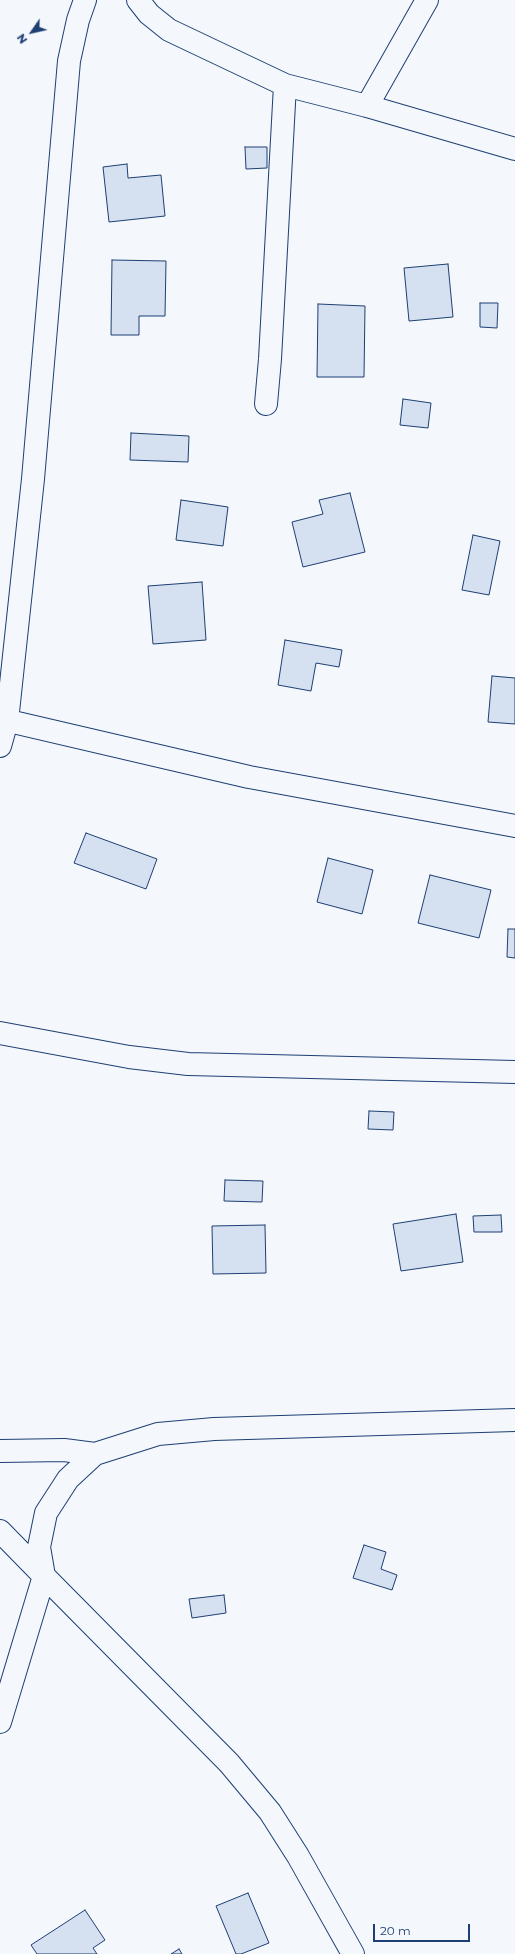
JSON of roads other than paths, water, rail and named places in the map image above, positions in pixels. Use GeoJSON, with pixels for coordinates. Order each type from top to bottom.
{"type":"FeatureCollection","features":[{"type":"Feature","properties":{"kind":"street"},"geometry":{"type":"LineString","coordinates":[[0,746],[32,479],[69,61],[78,20],[85,0]]}},
{"type":"Feature","properties":{"kind":"street"},"geometry":{"type":"LineString","coordinates":[[138,0],[149,14],[169,30],[285,85],[367,106],[515,149]]}},
{"type":"Feature","properties":{"kind":"street"},"geometry":{"type":"LineString","coordinates":[[367,106],[427,0]]}},
{"type":"Feature","properties":{"kind":"street"},"geometry":{"type":"LineString","coordinates":[[266,404],[270,359],[285,85]]}},
{"type":"Feature","properties":{"kind":"street"},"geometry":{"type":"LineString","coordinates":[[3,720],[249,777],[515,826]]}},
{"type":"Feature","properties":{"kind":"street"},"geometry":{"type":"LineString","coordinates":[[0,1033],[129,1057],[188,1064],[515,1072]]}},
{"type":"Feature","properties":{"kind":"street"},"geometry":{"type":"LineString","coordinates":[[0,1451],[64,1450],[95,1454],[158,1434],[214,1429],[515,1420]]}},
{"type":"Feature","properties":{"kind":"street"},"geometry":{"type":"LineString","coordinates":[[0,1722],[44,1576],[39,1547],[46,1513],[68,1479],[95,1454]]}},
{"type":"Feature","properties":{"kind":"street"},"geometry":{"type":"LineString","coordinates":[[0,1531],[229,1763],[270,1812],[298,1856],[353,1954]]}}]}
